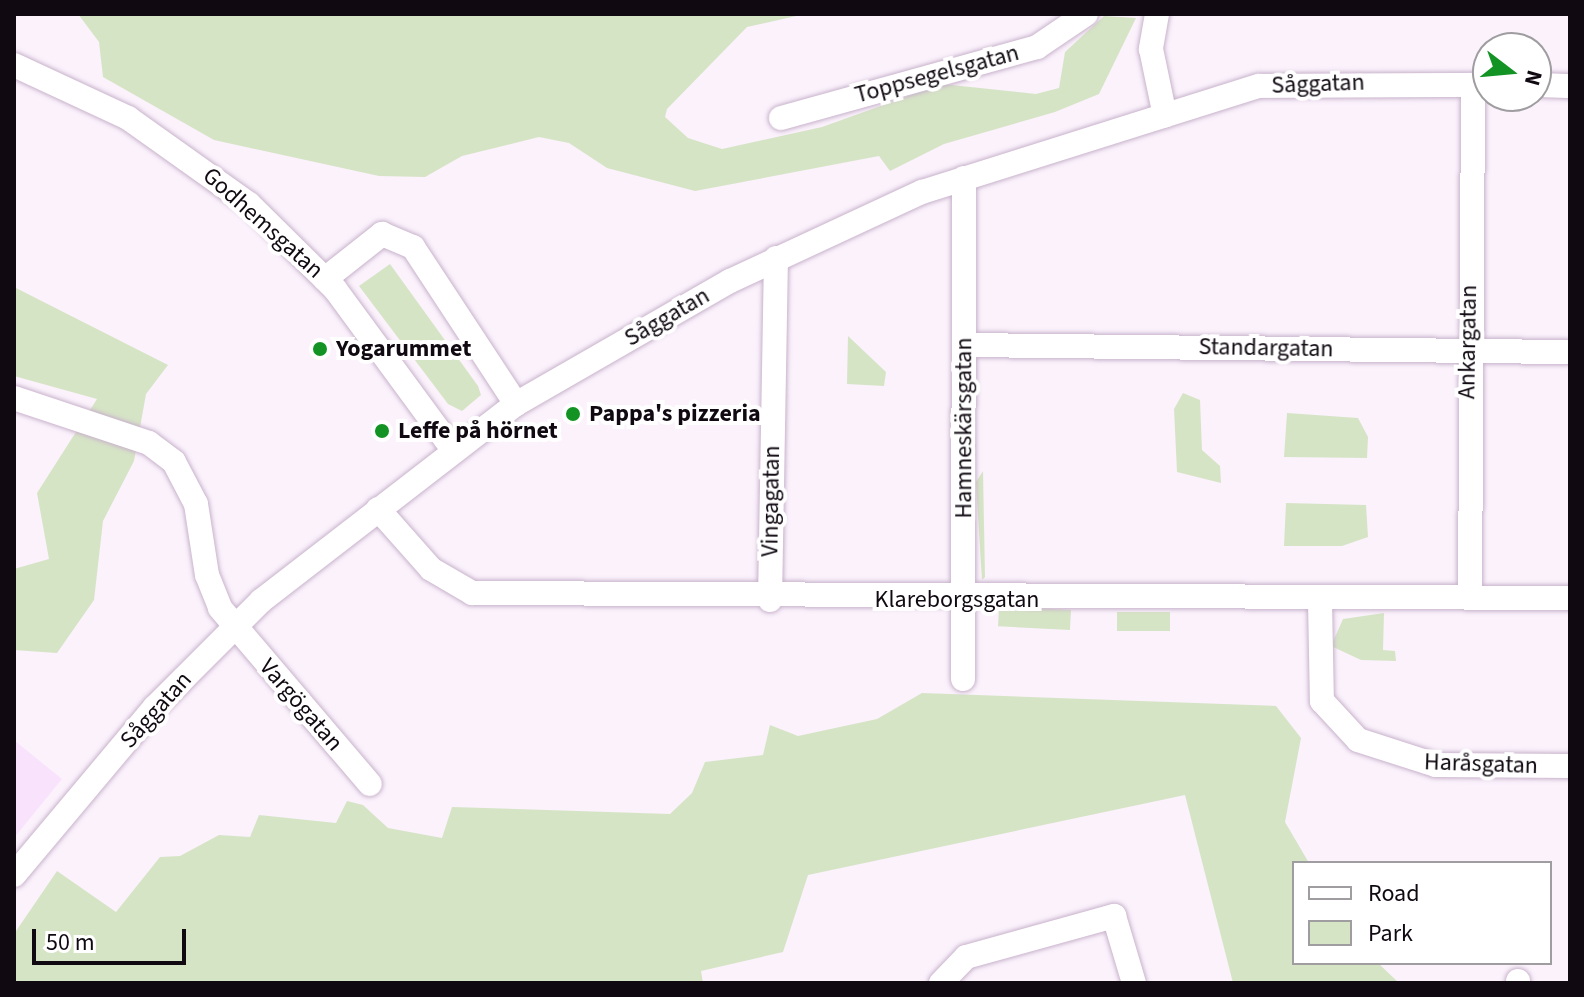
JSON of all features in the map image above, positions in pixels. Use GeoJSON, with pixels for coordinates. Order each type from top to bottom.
{"type":"FeatureCollection","features":[{"type":"Feature","properties":{"kind":"street","name":"Toppsegelsgatan"},"geometry":{"type":"LineString","coordinates":[[781,118],[1037,47],[1086,14]]}},
{"type":"Feature","properties":{"kind":"street"},"geometry":{"type":"LineString","coordinates":[[1157,14],[1151,49],[1165,116]]}},
{"type":"Feature","properties":{"kind":"street","name":"Godhemsgatan"},"geometry":{"type":"LineString","coordinates":[[14,65],[95,100],[208,172],[325,279],[454,451]]}},
{"type":"Feature","properties":{"kind":"street","name":"Såggatan"},"geometry":{"type":"LineString","coordinates":[[14,875],[232,627],[378,509],[516,404],[776,258],[964,178],[1282,83],[1472,85]]}},
{"type":"Feature","properties":{"kind":"street","name":"Ankargatan"},"geometry":{"type":"LineString","coordinates":[[1470,598],[1467,351],[1479,112]]}},
{"type":"Feature","properties":{"kind":"street","name":"Hamneskärsgatan"},"geometry":{"type":"LineString","coordinates":[[963,679],[964,178]]}},
{"type":"Feature","properties":{"kind":"street"},"geometry":{"type":"LineString","coordinates":[[325,279],[382,234],[413,247],[516,404]]}},
{"type":"Feature","properties":{"kind":"street","name":"Vingagatan"},"geometry":{"type":"LineString","coordinates":[[770,600],[776,258]]}},
{"type":"Feature","properties":{"kind":"street","name":"Standargatan"},"geometry":{"type":"LineString","coordinates":[[965,345],[1567,352]]}},
{"type":"Feature","properties":{"kind":"street","name":"Vargögatan"},"geometry":{"type":"LineString","coordinates":[[14,398],[149,443],[174,462],[196,504],[213,594],[232,627],[370,784]]}},
{"type":"Feature","properties":{"kind":"street","name":"Klareborgsgatan"},"geometry":{"type":"LineString","coordinates":[[378,509],[431,569],[463,591],[770,600],[1570,598]]}},
{"type":"Feature","properties":{"kind":"street","name":"Haråsgatan"},"geometry":{"type":"LineString","coordinates":[[1320,601],[1322,701],[1358,740],[1422,764],[1570,766]]}},
{"type":"Feature","properties":{"kind":"street"},"geometry":{"type":"LineString","coordinates":[[941,983],[966,957],[1114,916],[1134,983]]}},
{"type":"Feature","properties":{"kind":"shaded area"},"geometry":{"type":"Polygon","coordinates":[[[14,740],[62,779],[14,838],[14,740]]]}},
{"type":"Feature","properties":{"kind":"green space"},"geometry":{"type":"Polygon","coordinates":[[[78,14],[805,14],[747,27],[667,109],[665,117],[688,138],[722,149],[822,127],[942,84],[1036,94],[1059,88],[1065,52],[1104,16],[1136,18],[1099,94],[1055,112],[944,144],[890,171],[879,156],[695,191],[607,168],[569,143],[539,137],[462,156],[425,177],[379,176],[214,140],[103,77],[99,42],[78,14]]]}},
{"type":"Feature","properties":{"kind":"green space"},"geometry":{"type":"Polygon","coordinates":[[[390,264],[478,386],[481,395],[462,411],[448,404],[359,286],[390,264]]]}},
{"type":"Feature","properties":{"kind":"green space"},"geometry":{"type":"Polygon","coordinates":[[[14,287],[168,365],[146,394],[134,461],[103,521],[94,600],[57,653],[14,650],[14,569],[49,559],[37,493],[97,399],[14,376],[14,287]]]}},
{"type":"Feature","properties":{"kind":"green space"},"geometry":{"type":"Polygon","coordinates":[[[848,336],[886,372],[884,386],[847,384],[848,336]]]}},
{"type":"Feature","properties":{"kind":"green space"},"geometry":{"type":"Polygon","coordinates":[[[1183,393],[1200,400],[1202,450],[1220,466],[1221,483],[1177,472],[1174,409],[1183,393]]]}},
{"type":"Feature","properties":{"kind":"green space"},"geometry":{"type":"Polygon","coordinates":[[[1287,413],[1358,418],[1368,437],[1367,458],[1284,457],[1287,413]]]}},
{"type":"Feature","properties":{"kind":"green space"},"geometry":{"type":"Polygon","coordinates":[[[983,471],[985,577],[982,580],[976,482],[983,471]]]}},
{"type":"Feature","properties":{"kind":"green space"},"geometry":{"type":"Polygon","coordinates":[[[1286,503],[1366,505],[1368,537],[1342,546],[1284,546],[1286,503]]]}},
{"type":"Feature","properties":{"kind":"green space"},"geometry":{"type":"Polygon","coordinates":[[[999,606],[1071,610],[1070,630],[998,626],[999,606]]]}},
{"type":"Feature","properties":{"kind":"green space"},"geometry":{"type":"Polygon","coordinates":[[[1117,612],[1170,612],[1170,631],[1117,631],[1117,612]]]}},
{"type":"Feature","properties":{"kind":"green space"},"geometry":{"type":"Polygon","coordinates":[[[1384,613],[1383,650],[1395,651],[1396,661],[1361,660],[1331,646],[1343,619],[1384,613]]]}},
{"type":"Feature","properties":{"kind":"green space"},"geometry":{"type":"Polygon","coordinates":[[[922,693],[1276,706],[1301,738],[1285,822],[1308,861],[1292,861],[1292,965],[1380,965],[1399,983],[1233,983],[1185,795],[808,875],[783,952],[701,971],[703,983],[14,983],[14,934],[57,871],[116,912],[160,857],[180,856],[219,835],[250,837],[259,815],[336,823],[347,801],[363,805],[388,828],[442,838],[452,807],[670,814],[692,793],[705,762],[763,755],[770,725],[798,736],[877,719],[922,693]]]}},
{"type":"Feature","properties":{"kind":"place","name":"Yogarummet"},"geometry":{"type":"Point","coordinates":[320,349]}},
{"type":"Feature","properties":{"kind":"place","name":"Pappa's pizzeria"},"geometry":{"type":"Point","coordinates":[573,414]}},
{"type":"Feature","properties":{"kind":"place","name":"Leffe på hörnet"},"geometry":{"type":"Point","coordinates":[382,431]}}]}
